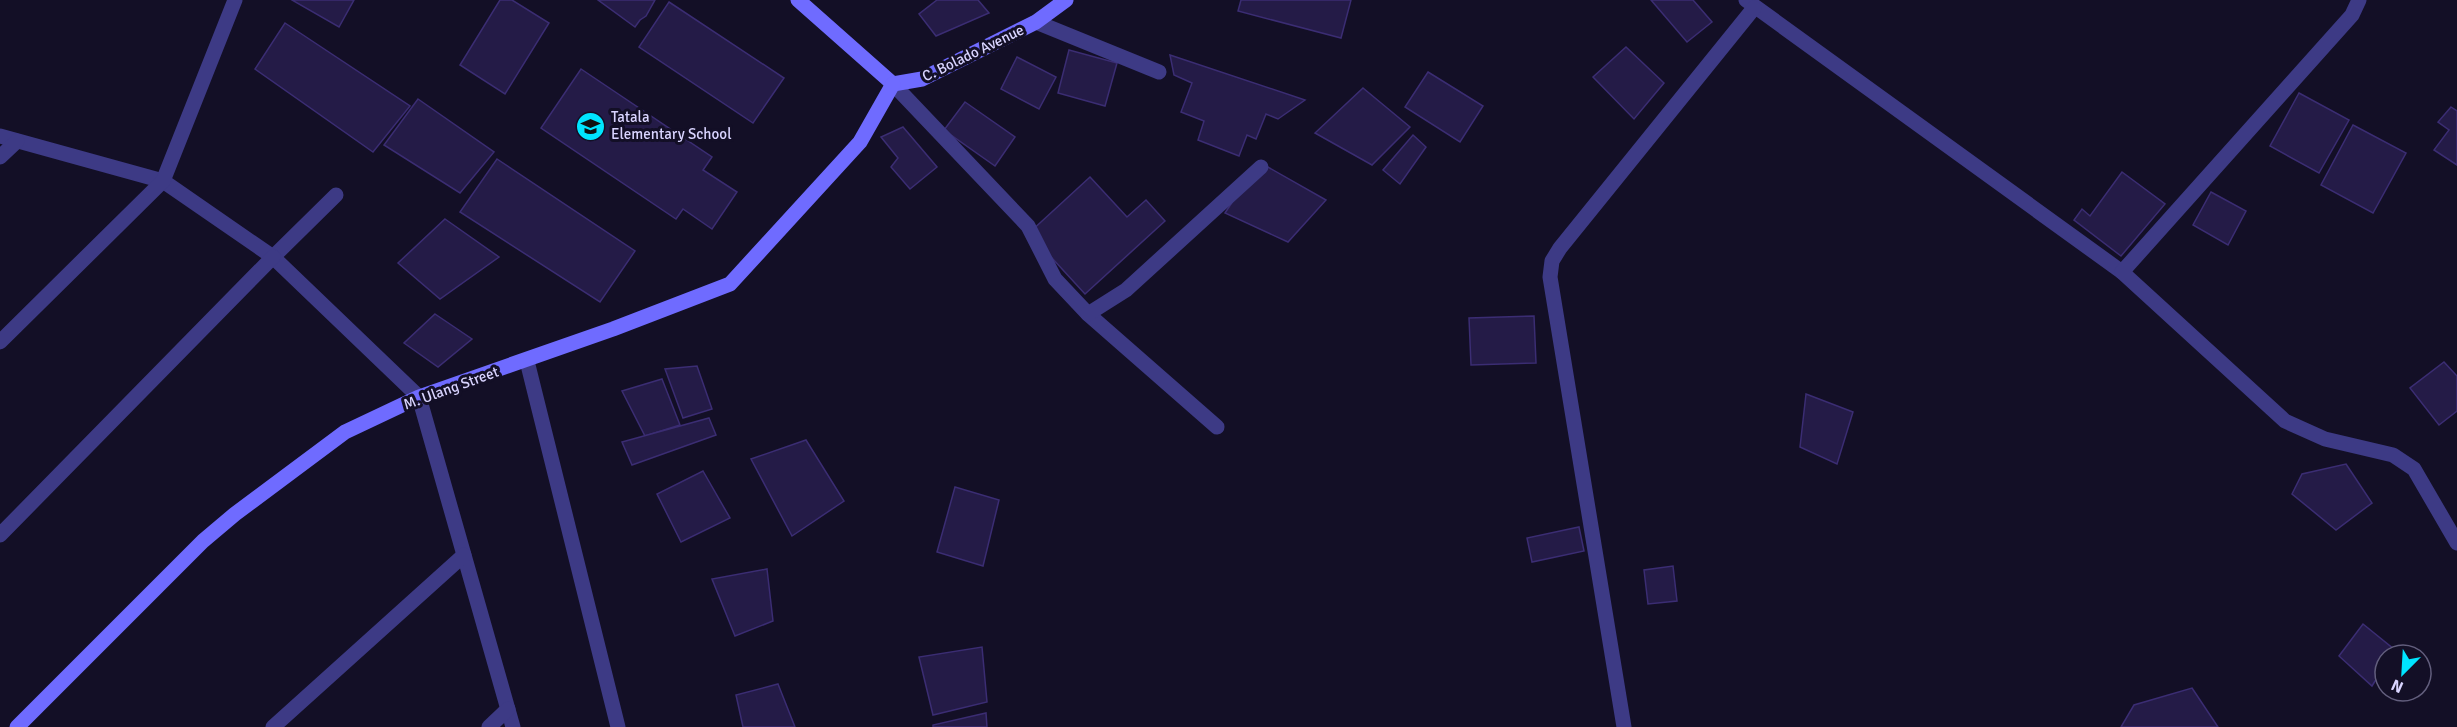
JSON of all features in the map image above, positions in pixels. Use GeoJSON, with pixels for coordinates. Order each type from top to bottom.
{"type":"FeatureCollection","features":[{"type":"Feature","properties":{"kind":"street"},"geometry":{"type":"LineString","coordinates":[[0,342],[163,181],[235,0]]}},
{"type":"Feature","properties":{"kind":"street"},"geometry":{"type":"LineString","coordinates":[[798,0],[893,84],[1028,226],[1055,279],[1088,314],[1217,427]]}},
{"type":"Feature","properties":{"kind":"street","name":"C. Bolado Avenue"},"geometry":{"type":"LineString","coordinates":[[893,84],[922,79],[1036,22],[1066,0]]}},
{"type":"Feature","properties":{"kind":"street"},"geometry":{"type":"LineString","coordinates":[[2122,272],[2352,15],[2359,0]]}},
{"type":"Feature","properties":{"kind":"street"},"geometry":{"type":"LineString","coordinates":[[1624,727],[1550,277],[1552,261],[1750,4],[2122,272],[2285,421],[2325,439],[2393,455],[2414,469],[2457,543]]}},
{"type":"Feature","properties":{"kind":"street"},"geometry":{"type":"LineString","coordinates":[[1036,22],[1159,72]]}},
{"type":"Feature","properties":{"kind":"street","name":"M. Ulang Street"},"geometry":{"type":"LineString","coordinates":[[17,727],[203,541],[235,514],[345,432],[419,397],[527,361],[730,284],[860,142],[893,84]]}},
{"type":"Feature","properties":{"kind":"street"},"geometry":{"type":"LineString","coordinates":[[0,136],[163,181],[273,257],[419,397],[513,727]]}},
{"type":"Feature","properties":{"kind":"street"},"geometry":{"type":"LineString","coordinates":[[0,157],[17,141]]}},
{"type":"Feature","properties":{"kind":"street"},"geometry":{"type":"LineString","coordinates":[[1088,314],[1126,290],[1261,167]]}},
{"type":"Feature","properties":{"kind":"street"},"geometry":{"type":"LineString","coordinates":[[0,535],[336,195]]}},
{"type":"Feature","properties":{"kind":"street"},"geometry":{"type":"LineString","coordinates":[[527,361],[618,727]]}},
{"type":"Feature","properties":{"kind":"street"},"geometry":{"type":"LineString","coordinates":[[273,727],[464,555]]}},
{"type":"Feature","properties":{"kind":"street"},"geometry":{"type":"LineString","coordinates":[[489,727],[508,709]]}},
{"type":"Feature","properties":{"kind":"building"},"geometry":{"type":"Polygon","coordinates":[[[292,0],[354,0],[339,27],[292,0]]]}},
{"type":"Feature","properties":{"kind":"building"},"geometry":{"type":"Polygon","coordinates":[[[500,0],[512,0],[549,23],[505,94],[460,65],[500,0]]]}},
{"type":"Feature","properties":{"kind":"building"},"geometry":{"type":"Polygon","coordinates":[[[598,0],[655,0],[646,16],[635,27],[598,0]]]}},
{"type":"Feature","properties":{"kind":"building"},"geometry":{"type":"Polygon","coordinates":[[[937,0],[978,0],[989,13],[936,36],[919,14],[937,0]]]}},
{"type":"Feature","properties":{"kind":"building"},"geometry":{"type":"Polygon","coordinates":[[[1241,0],[1351,0],[1341,38],[1238,11],[1241,0]]]}},
{"type":"Feature","properties":{"kind":"building"},"geometry":{"type":"Polygon","coordinates":[[[1651,0],[1693,0],[1712,22],[1687,42],[1651,0]]]}},
{"type":"Feature","properties":{"kind":"building"},"geometry":{"type":"Polygon","coordinates":[[[669,2],[784,78],[753,123],[639,47],[669,2]]]}},
{"type":"Feature","properties":{"kind":"building"},"geometry":{"type":"Polygon","coordinates":[[[285,23],[410,106],[373,152],[255,69],[285,23]]]}},
{"type":"Feature","properties":{"kind":"building"},"geometry":{"type":"Polygon","coordinates":[[[1626,47],[1664,83],[1634,119],[1593,77],[1626,47]]]}},
{"type":"Feature","properties":{"kind":"building"},"geometry":{"type":"Polygon","coordinates":[[[1069,50],[1117,63],[1105,106],[1058,93],[1069,50]]]}},
{"type":"Feature","properties":{"kind":"building"},"geometry":{"type":"Polygon","coordinates":[[[1170,55],[1305,100],[1278,119],[1266,114],[1256,139],[1247,135],[1239,156],[1198,140],[1204,121],[1181,112],[1192,83],[1174,75],[1170,55]]]}},
{"type":"Feature","properties":{"kind":"building"},"geometry":{"type":"Polygon","coordinates":[[[1017,57],[1056,77],[1039,109],[1001,89],[1017,57]]]}},
{"type":"Feature","properties":{"kind":"building"},"geometry":{"type":"Polygon","coordinates":[[[581,69],[712,157],[703,170],[737,192],[712,229],[683,209],[676,219],[541,128],[581,69]]]}},
{"type":"Feature","properties":{"kind":"building"},"geometry":{"type":"Polygon","coordinates":[[[1428,72],[1483,106],[1460,142],[1405,107],[1428,72]]]}},
{"type":"Feature","properties":{"kind":"building"},"geometry":{"type":"Polygon","coordinates":[[[1363,88],[1410,127],[1372,165],[1315,133],[1363,88]]]}},
{"type":"Feature","properties":{"kind":"building"},"geometry":{"type":"Polygon","coordinates":[[[2299,93],[2349,120],[2319,173],[2270,146],[2299,93]]]}},
{"type":"Feature","properties":{"kind":"building"},"geometry":{"type":"Polygon","coordinates":[[[418,99],[494,152],[460,193],[384,145],[418,99]]]}},
{"type":"Feature","properties":{"kind":"building"},"geometry":{"type":"Polygon","coordinates":[[[965,102],[1015,137],[995,166],[944,130],[965,102]]]}},
{"type":"Feature","properties":{"kind":"building"},"geometry":{"type":"Polygon","coordinates":[[[2451,107],[2457,111],[2457,165],[2434,150],[2449,130],[2438,122],[2451,107]]]}},
{"type":"Feature","properties":{"kind":"building"},"geometry":{"type":"Polygon","coordinates":[[[2353,125],[2406,153],[2373,213],[2321,185],[2353,125]]]}},
{"type":"Feature","properties":{"kind":"building"},"geometry":{"type":"Polygon","coordinates":[[[903,127],[937,167],[910,189],[891,167],[898,158],[881,137],[903,127]]]}},
{"type":"Feature","properties":{"kind":"building"},"geometry":{"type":"Polygon","coordinates":[[[1413,135],[1426,147],[1400,184],[1383,170],[1413,135]]]}},
{"type":"Feature","properties":{"kind":"building"},"geometry":{"type":"Polygon","coordinates":[[[497,159],[635,251],[600,302],[460,212],[497,159]]]}},
{"type":"Feature","properties":{"kind":"building"},"geometry":{"type":"Polygon","coordinates":[[[1259,162],[1326,200],[1288,242],[1225,213],[1259,162]]]}},
{"type":"Feature","properties":{"kind":"building"},"geometry":{"type":"Polygon","coordinates":[[[2122,172],[2165,204],[2121,256],[2074,220],[2082,209],[2090,216],[2122,172]]]}},
{"type":"Feature","properties":{"kind":"building"},"geometry":{"type":"Polygon","coordinates":[[[1090,177],[1127,217],[1146,200],[1165,221],[1085,294],[1029,233],[1090,177]]]}},
{"type":"Feature","properties":{"kind":"building"},"geometry":{"type":"Polygon","coordinates":[[[2211,192],[2246,211],[2228,245],[2193,225],[2211,192]]]}},
{"type":"Feature","properties":{"kind":"building"},"geometry":{"type":"Polygon","coordinates":[[[445,219],[499,257],[440,299],[398,263],[445,219]]]}},
{"type":"Feature","properties":{"kind":"building"},"geometry":{"type":"Polygon","coordinates":[[[435,314],[472,339],[438,367],[404,343],[435,314]]]}},
{"type":"Feature","properties":{"kind":"building"},"geometry":{"type":"Polygon","coordinates":[[[1534,316],[1536,363],[1471,365],[1469,318],[1534,316]]]}},
{"type":"Feature","properties":{"kind":"building"},"geometry":{"type":"Polygon","coordinates":[[[2444,362],[2457,376],[2457,411],[2439,425],[2410,388],[2444,362]]]}},
{"type":"Feature","properties":{"kind":"building"},"geometry":{"type":"Polygon","coordinates":[[[697,366],[712,409],[683,418],[665,369],[697,366]]]}},
{"type":"Feature","properties":{"kind":"building"},"geometry":{"type":"Polygon","coordinates":[[[662,379],[680,425],[645,436],[622,391],[662,379]]]}},
{"type":"Feature","properties":{"kind":"building"},"geometry":{"type":"Polygon","coordinates":[[[1806,394],[1853,412],[1837,464],[1800,447],[1806,394]]]}},
{"type":"Feature","properties":{"kind":"building"},"geometry":{"type":"Polygon","coordinates":[[[709,418],[716,435],[632,465],[622,442],[709,418]]]}},
{"type":"Feature","properties":{"kind":"building"},"geometry":{"type":"Polygon","coordinates":[[[806,440],[844,501],[792,536],[751,459],[806,440]]]}},
{"type":"Feature","properties":{"kind":"building"},"geometry":{"type":"Polygon","coordinates":[[[2346,464],[2372,503],[2336,530],[2292,494],[2302,474],[2346,464]]]}},
{"type":"Feature","properties":{"kind":"building"},"geometry":{"type":"Polygon","coordinates":[[[703,471],[730,518],[681,542],[657,494],[703,471]]]}},
{"type":"Feature","properties":{"kind":"building"},"geometry":{"type":"Polygon","coordinates":[[[955,487],[999,500],[983,566],[937,552],[955,487]]]}},
{"type":"Feature","properties":{"kind":"building"},"geometry":{"type":"Polygon","coordinates":[[[1579,527],[1584,551],[1532,562],[1527,538],[1579,527]]]}},
{"type":"Feature","properties":{"kind":"building"},"geometry":{"type":"Polygon","coordinates":[[[1673,566],[1677,601],[1648,604],[1644,570],[1673,566]]]}},
{"type":"Feature","properties":{"kind":"building"},"geometry":{"type":"Polygon","coordinates":[[[767,569],[773,621],[735,636],[712,579],[767,569]]]}},
{"type":"Feature","properties":{"kind":"building"},"geometry":{"type":"Polygon","coordinates":[[[2363,624],[2386,643],[2373,643],[2372,686],[2339,656],[2363,624]]]}},
{"type":"Feature","properties":{"kind":"building"},"geometry":{"type":"Polygon","coordinates":[[[982,647],[987,702],[933,715],[919,657],[982,647]]]}},
{"type":"Feature","properties":{"kind":"building"},"geometry":{"type":"Polygon","coordinates":[[[778,684],[795,727],[743,727],[736,695],[778,684]]]}},
{"type":"Feature","properties":{"kind":"building"},"geometry":{"type":"Polygon","coordinates":[[[2192,688],[2218,727],[2121,727],[2134,705],[2192,688]]]}},
{"type":"Feature","properties":{"kind":"building"},"geometry":{"type":"Polygon","coordinates":[[[986,713],[987,727],[933,727],[933,725],[986,713]]]}},
{"type":"Feature","properties":{"kind":"place","name":"Tatala Elementary School"},"geometry":{"type":"Point","coordinates":[590,126]}}]}
